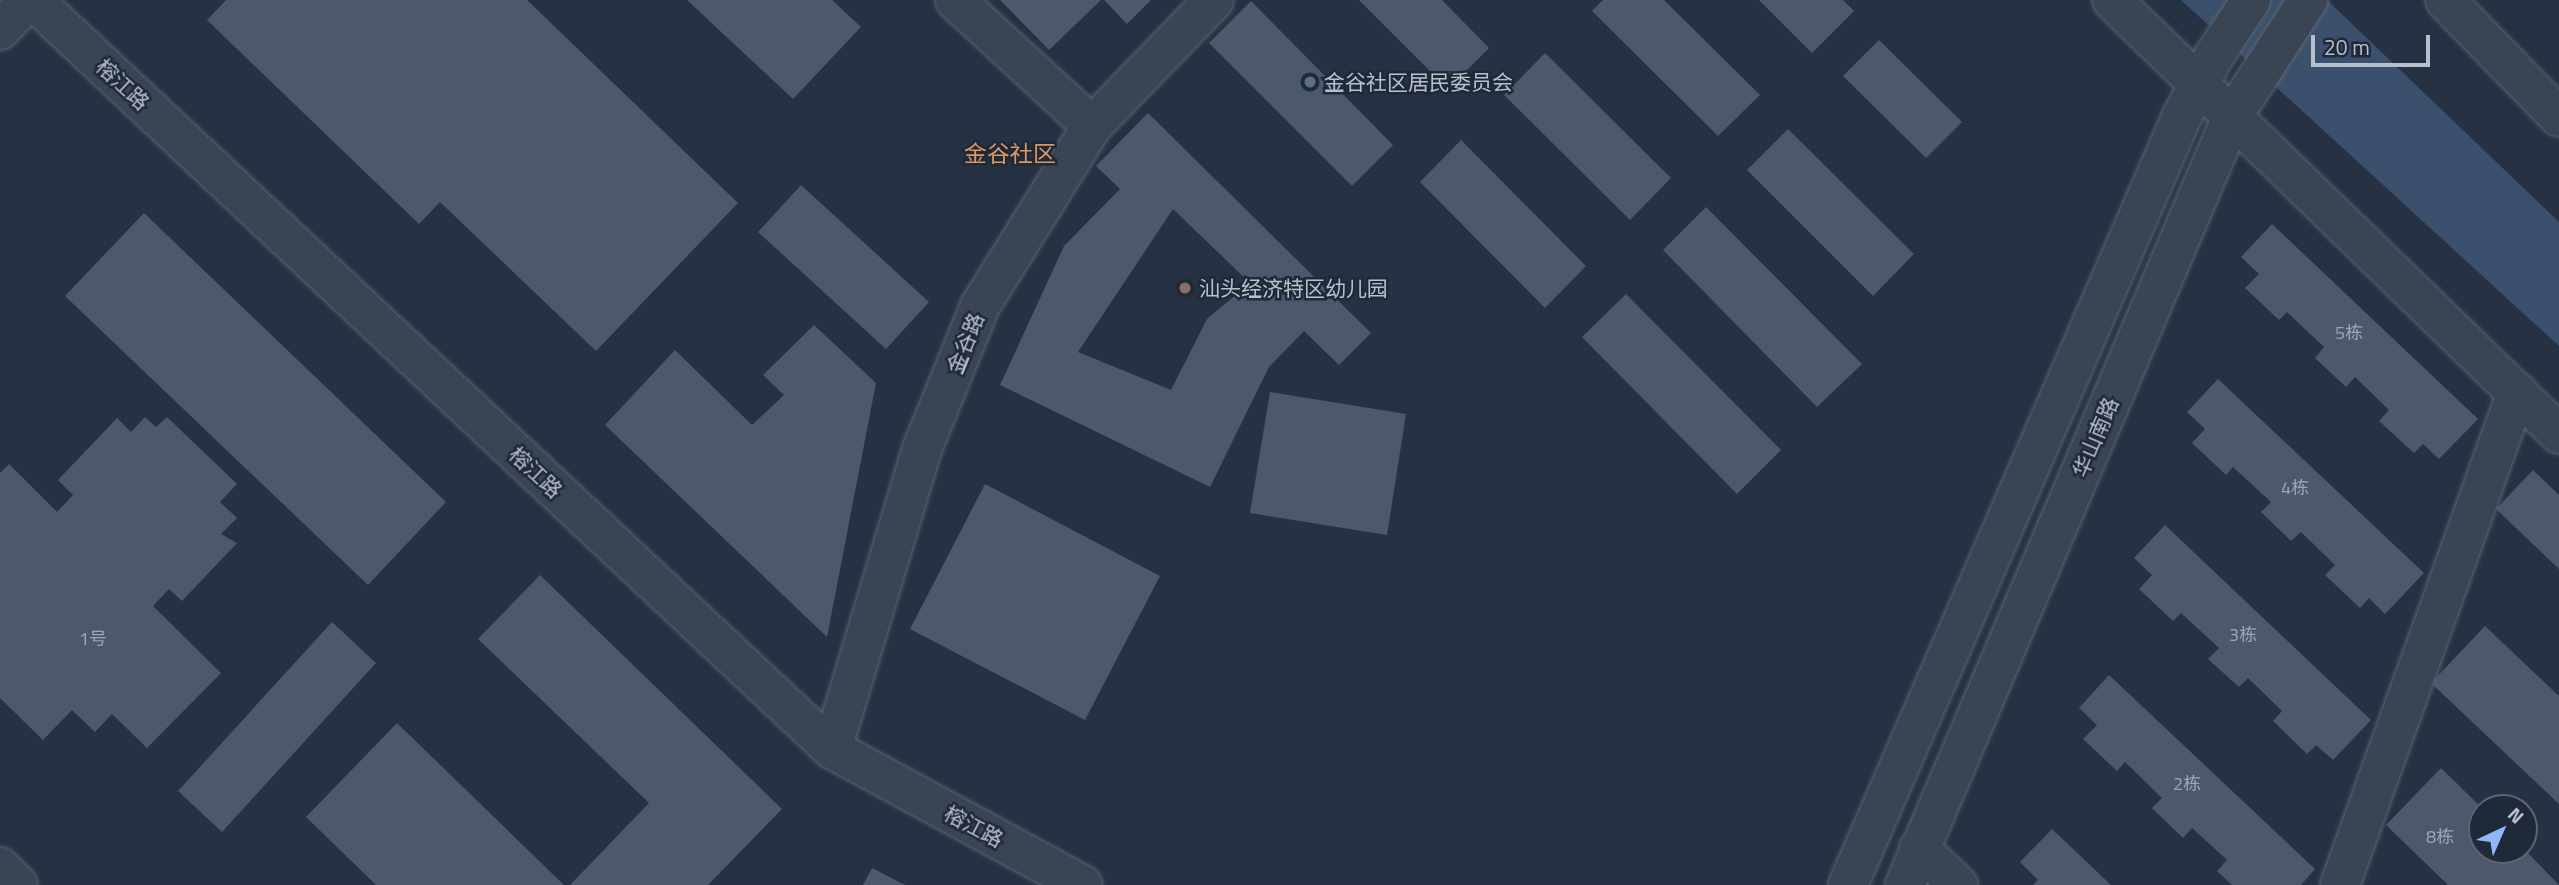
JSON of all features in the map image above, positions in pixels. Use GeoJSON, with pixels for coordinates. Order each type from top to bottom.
{"type":"FeatureCollection","features":[{"type":"Feature","properties":{"kind":"street"},"geometry":{"type":"LineString","coordinates":[[0,30],[31,0]]}},
{"type":"Feature","properties":{"kind":"street","name":"榕江路"},"geometry":{"type":"LineString","coordinates":[[31,0],[832,749],[1082,885]]}},
{"type":"Feature","properties":{"kind":"street"},"geometry":{"type":"LineString","coordinates":[[955,0],[1092,126]]}},
{"type":"Feature","properties":{"kind":"street","name":"金谷路"},"geometry":{"type":"LineString","coordinates":[[832,749],[922,449],[980,306],[1092,126],[1214,0]]}},
{"type":"Feature","properties":{"kind":"street"},"geometry":{"type":"LineString","coordinates":[[2112,0],[2206,71],[2232,117],[2559,434]]}},
{"type":"Feature","properties":{"kind":"street"},"geometry":{"type":"LineString","coordinates":[[1848,885],[2177,127],[2206,71],[2251,0]]}},
{"type":"Feature","properties":{"kind":"street","name":"华山南路"},"geometry":{"type":"LineString","coordinates":[[1905,885],[2232,117],[2308,0]]}},
{"type":"Feature","properties":{"kind":"street"},"geometry":{"type":"LineString","coordinates":[[2445,0],[2559,117]]}},
{"type":"Feature","properties":{"kind":"street"},"geometry":{"type":"LineString","coordinates":[[2340,885],[2517,392]]}},
{"type":"Feature","properties":{"kind":"street"},"geometry":{"type":"LineString","coordinates":[[1919,848],[1958,885]]}},
{"type":"Feature","properties":{"kind":"street"},"geometry":{"type":"LineString","coordinates":[[0,867],[18,885]]}},
{"type":"Feature","properties":{"kind":"water"},"geometry":{"type":"Polygon","coordinates":[[[2181,0],[2327,0],[2559,222],[2559,346],[2181,0]]]}},
{"type":"Feature","properties":{"kind":"building"},"geometry":{"type":"Polygon","coordinates":[[[226,0],[527,0],[738,203],[596,351],[440,202],[419,224],[207,20],[226,0]]]}},
{"type":"Feature","properties":{"kind":"building"},"geometry":{"type":"Polygon","coordinates":[[[687,0],[832,0],[861,27],[793,99],[687,0]]]}},
{"type":"Feature","properties":{"kind":"building"},"geometry":{"type":"Polygon","coordinates":[[[1000,0],[1101,0],[1049,50],[1000,0]]]}},
{"type":"Feature","properties":{"kind":"building"},"geometry":{"type":"Polygon","coordinates":[[[1104,0],[1151,0],[1127,24],[1104,0]]]}},
{"type":"Feature","properties":{"kind":"building"},"geometry":{"type":"Polygon","coordinates":[[[1359,0],[1442,0],[1489,48],[1448,89],[1359,0]]]}},
{"type":"Feature","properties":{"kind":"building"},"geometry":{"type":"Polygon","coordinates":[[[1603,0],[1664,0],[1760,95],[1718,136],[1592,11],[1603,0]]]}},
{"type":"Feature","properties":{"kind":"building"},"geometry":{"type":"Polygon","coordinates":[[[1759,0],[1843,0],[1854,11],[1812,53],[1759,0]]]}},
{"type":"Feature","properties":{"kind":"building"},"geometry":{"type":"Polygon","coordinates":[[[1251,1],[1393,145],[1352,186],[1209,43],[1251,1]]]}},
{"type":"Feature","properties":{"kind":"building"},"geometry":{"type":"Polygon","coordinates":[[[1879,40],[1962,122],[1926,158],[1843,76],[1879,40]]]}},
{"type":"Feature","properties":{"kind":"building"},"geometry":{"type":"Polygon","coordinates":[[[1545,53],[1671,178],[1630,220],[1504,95],[1545,53]]]}},
{"type":"Feature","properties":{"kind":"building","name":"汕头经济特区幼儿园"},"geometry":{"type":"Polygon","coordinates":[[[1148,113],[1371,333],[1339,365],[1304,331],[1269,367],[1210,487],[1000,385],[1064,246],[1120,189],[1096,166],[1148,113]],[[1173,209],[1078,352],[1171,390],[1207,319],[1250,283],[1173,209]]]}},
{"type":"Feature","properties":{"kind":"building"},"geometry":{"type":"Polygon","coordinates":[[[1788,129],[1914,254],[1873,296],[1747,170],[1788,129]]]}},
{"type":"Feature","properties":{"kind":"building"},"geometry":{"type":"Polygon","coordinates":[[[1461,140],[1586,266],[1545,308],[1420,182],[1461,140]]]}},
{"type":"Feature","properties":{"kind":"building"},"geometry":{"type":"Polygon","coordinates":[[[801,185],[929,302],[886,349],[758,232],[801,185]]]}},
{"type":"Feature","properties":{"kind":"building"},"geometry":{"type":"Polygon","coordinates":[[[1706,207],[1862,364],[1817,407],[1663,250],[1706,207]]]}},
{"type":"Feature","properties":{"kind":"building"},"geometry":{"type":"Polygon","coordinates":[[[144,213],[446,502],[368,585],[65,296],[144,213]]]}},
{"type":"Feature","properties":{"kind":"building"},"geometry":{"type":"Polygon","coordinates":[[[2272,224],[2478,419],[2439,459],[2423,444],[2414,453],[2379,421],[2389,410],[2355,377],[2346,387],[2315,358],[2324,347],[2287,312],[2279,320],[2245,288],[2259,274],[2241,257],[2272,224]]]}},
{"type":"Feature","properties":{"kind":"building"},"geometry":{"type":"Polygon","coordinates":[[[1626,294],[1781,450],[1737,494],[1582,337],[1626,294]]]}},
{"type":"Feature","properties":{"kind":"building"},"geometry":{"type":"Polygon","coordinates":[[[814,325],[876,383],[827,637],[605,425],[675,350],[752,425],[784,395],[763,375],[814,325]]]}},
{"type":"Feature","properties":{"kind":"building"},"geometry":{"type":"Polygon","coordinates":[[[2218,379],[2424,573],[2385,614],[2369,598],[2360,608],[2325,575],[2335,565],[2301,532],[2291,541],[2261,512],[2271,502],[2233,467],[2226,475],[2192,443],[2205,429],[2187,412],[2218,379]]]}},
{"type":"Feature","properties":{"kind":"building"},"geometry":{"type":"Polygon","coordinates":[[[1270,392],[1406,414],[1387,535],[1250,513],[1270,392]]]}},
{"type":"Feature","properties":{"kind":"building"},"geometry":{"type":"Polygon","coordinates":[[[145,417],[156,427],[167,417],[237,484],[220,502],[237,518],[221,534],[237,543],[182,601],[169,589],[153,606],[221,673],[147,748],[112,714],[95,732],[72,710],[43,740],[0,698],[0,473],[9,464],[57,512],[73,495],[58,480],[117,418],[131,432],[145,417]]]}},
{"type":"Feature","properties":{"kind":"building"},"geometry":{"type":"Polygon","coordinates":[[[2533,470],[2559,495],[2559,569],[2496,509],[2533,470]]]}},
{"type":"Feature","properties":{"kind":"building"},"geometry":{"type":"Polygon","coordinates":[[[985,484],[1160,576],[1085,720],[910,629],[985,484]]]}},
{"type":"Feature","properties":{"kind":"building"},"geometry":{"type":"Polygon","coordinates":[[[2165,525],[2371,720],[2333,760],[2316,745],[2307,754],[2273,721],[2282,711],[2248,678],[2239,687],[2208,659],[2219,648],[2181,613],[2173,621],[2139,589],[2152,575],[2134,558],[2165,525]]]}},
{"type":"Feature","properties":{"kind":"building"},"geometry":{"type":"Polygon","coordinates":[[[540,575],[782,809],[708,885],[570,885],[649,803],[478,639],[540,575]]]}},
{"type":"Feature","properties":{"kind":"building"},"geometry":{"type":"Polygon","coordinates":[[[332,622],[376,663],[222,832],[178,791],[332,622]]]}},
{"type":"Feature","properties":{"kind":"building"},"geometry":{"type":"Polygon","coordinates":[[[2485,626],[2559,696],[2559,804],[2431,683],[2485,626]]]}},
{"type":"Feature","properties":{"kind":"building"},"geometry":{"type":"Polygon","coordinates":[[[2109,675],[2315,869],[2301,885],[2232,885],[2217,871],[2227,860],[2192,828],[2183,838],[2152,808],[2162,798],[2125,762],[2117,771],[2083,739],[2097,725],[2079,708],[2109,675]]]}},
{"type":"Feature","properties":{"kind":"building"},"geometry":{"type":"Polygon","coordinates":[[[397,723],[564,885],[376,885],[306,817],[397,723]]]}},
{"type":"Feature","properties":{"kind":"building"},"geometry":{"type":"Polygon","coordinates":[[[2441,768],[2468,794],[2468,864],[2538,863],[2559,885],[2448,885],[2386,825],[2441,768]]]}},
{"type":"Feature","properties":{"kind":"building"},"geometry":{"type":"Polygon","coordinates":[[[2052,829],[2111,885],[2033,885],[2038,880],[2020,862],[2052,829]]]}},
{"type":"Feature","properties":{"kind":"building"},"geometry":{"type":"Polygon","coordinates":[[[872,868],[905,885],[863,885],[872,868]]]}},
{"type":"Feature","properties":{"kind":"place","name":"金谷社区居民委员会"},"geometry":{"type":"Point","coordinates":[1310,82]}},
{"type":"Feature","properties":{"kind":"place","name":"汕头经济特区幼儿园"},"geometry":{"type":"Point","coordinates":[1185,288]}},
{"type":"Feature","properties":{"kind":"district","name":"金谷社区"},"geometry":{"type":"Point","coordinates":[1010,154]}}]}
